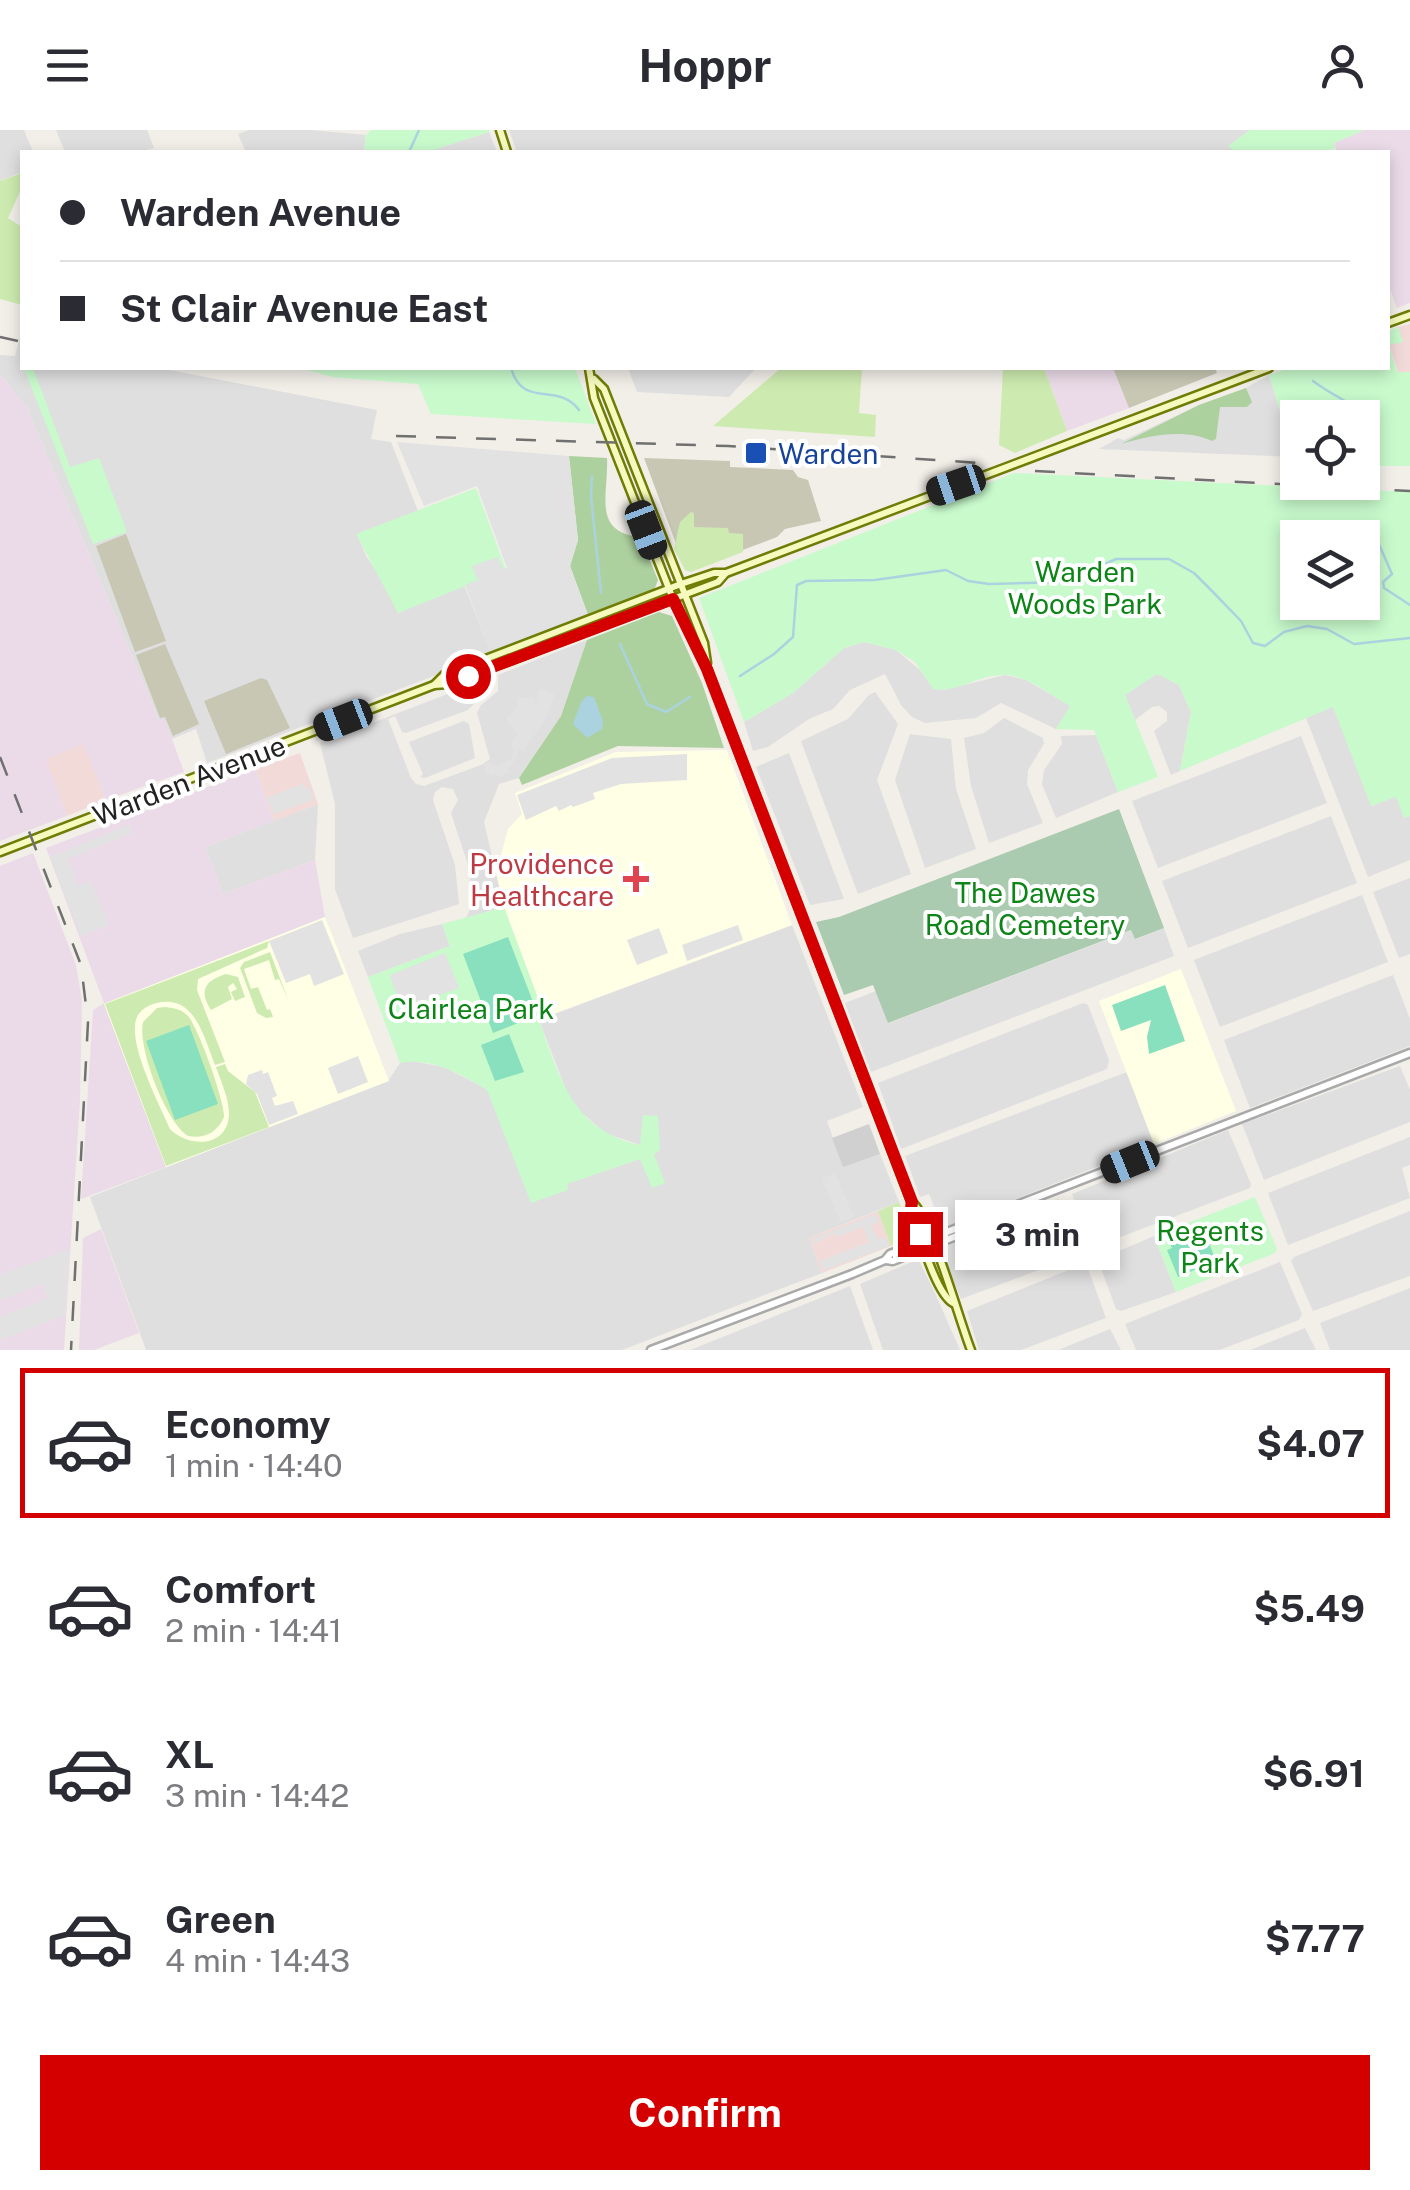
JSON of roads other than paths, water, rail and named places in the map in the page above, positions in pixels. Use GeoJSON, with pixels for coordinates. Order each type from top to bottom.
{"type":"FeatureCollection","features":[{"type":"Feature","properties":{"kind":"main road"},"geometry":{"type":"LineString","coordinates":[[590,370],[594,398],[673,599],[707,669],[912,1202],[918,1207],[945,1299],[953,1303],[971,1350]]}},
{"type":"Feature","properties":{"kind":"main road","name":"Warden Avenue"},"geometry":{"type":"LineString","coordinates":[[434,685],[444,675],[681,584],[726,573],[1264,370]]}},
{"type":"Feature","properties":{"kind":"main road"},"geometry":{"type":"LineString","coordinates":[[593,379],[604,389],[686,594],[704,643],[707,669]]}},
{"type":"Feature","properties":{"kind":"main road","name":"Warden Avenue"},"geometry":{"type":"LineString","coordinates":[[0,852],[434,685],[448,684],[718,582],[726,573]]}},
{"type":"Feature","properties":{"kind":"street"},"geometry":{"type":"LineString","coordinates":[[651,1350],[884,1260],[893,1261],[966,1226],[1410,1053]]}},
{"type":"Feature","properties":{"kind":"water"},"geometry":{"type":"Polygon","coordinates":[[[587,696],[594,697],[603,721],[602,729],[587,738],[573,724],[587,696]]]}},
{"type":"Feature","properties":{"kind":"waterway"},"geometry":{"type":"LineString","coordinates":[[410,150],[419,130]]}},
{"type":"Feature","properties":{"kind":"waterway"},"geometry":{"type":"LineString","coordinates":[[512,370],[524,388],[561,397],[579,410]]}},
{"type":"Feature","properties":{"kind":"waterway"},"geometry":{"type":"LineString","coordinates":[[1313,381],[1343,400]]}},
{"type":"Feature","properties":{"kind":"waterway"},"geometry":{"type":"LineString","coordinates":[[592,476],[601,593]]}},
{"type":"Feature","properties":{"kind":"waterway"},"geometry":{"type":"LineString","coordinates":[[1380,547],[1392,574],[1383,582],[1384,588],[1410,605]]}},
{"type":"Feature","properties":{"kind":"waterway"},"geometry":{"type":"LineString","coordinates":[[740,676],[793,637],[797,585],[806,581],[875,580],[946,570],[968,581],[989,584],[1065,582],[1116,559],[1169,559],[1194,573],[1241,621],[1253,643],[1265,646],[1284,632],[1307,626],[1327,629],[1354,644],[1410,638]]}},
{"type":"Feature","properties":{"kind":"waterway"},"geometry":{"type":"LineString","coordinates":[[620,644],[647,704],[666,712],[690,697]]}},
{"type":"Feature","properties":{"kind":"railway"},"geometry":{"type":"LineString","coordinates":[[0,337],[18,341]]}},
{"type":"Feature","properties":{"kind":"railway"},"geometry":{"type":"LineString","coordinates":[[396,436],[728,446],[980,463]]}},
{"type":"Feature","properties":{"kind":"railway"},"geometry":{"type":"LineString","coordinates":[[1035,471],[1410,491]]}},
{"type":"Feature","properties":{"kind":"railway"},"geometry":{"type":"LineString","coordinates":[[0,757],[81,965],[88,1022],[71,1350]]}},
{"type":"Feature","properties":{"kind":"place","name":"Warden"},"geometry":{"type":"Point","coordinates":[756,453]}},
{"type":"Feature","properties":{"kind":"place","name":"Providence Healthcare"},"geometry":{"type":"Point","coordinates":[636,879]}},
{"type":"Feature","properties":{"kind":"park label","name":"Warden Woods Park"},"geometry":{"type":"Point","coordinates":[1085,587]}},
{"type":"Feature","properties":{"kind":"park label","name":"The Dawes Road Cemetery"},"geometry":{"type":"Point","coordinates":[1025,908]}},
{"type":"Feature","properties":{"kind":"park label","name":"Clairlea Park"},"geometry":{"type":"Point","coordinates":[471,1008]}},
{"type":"Feature","properties":{"kind":"park label","name":"Regents Park"},"geometry":{"type":"Point","coordinates":[1210,1246]}}]}
